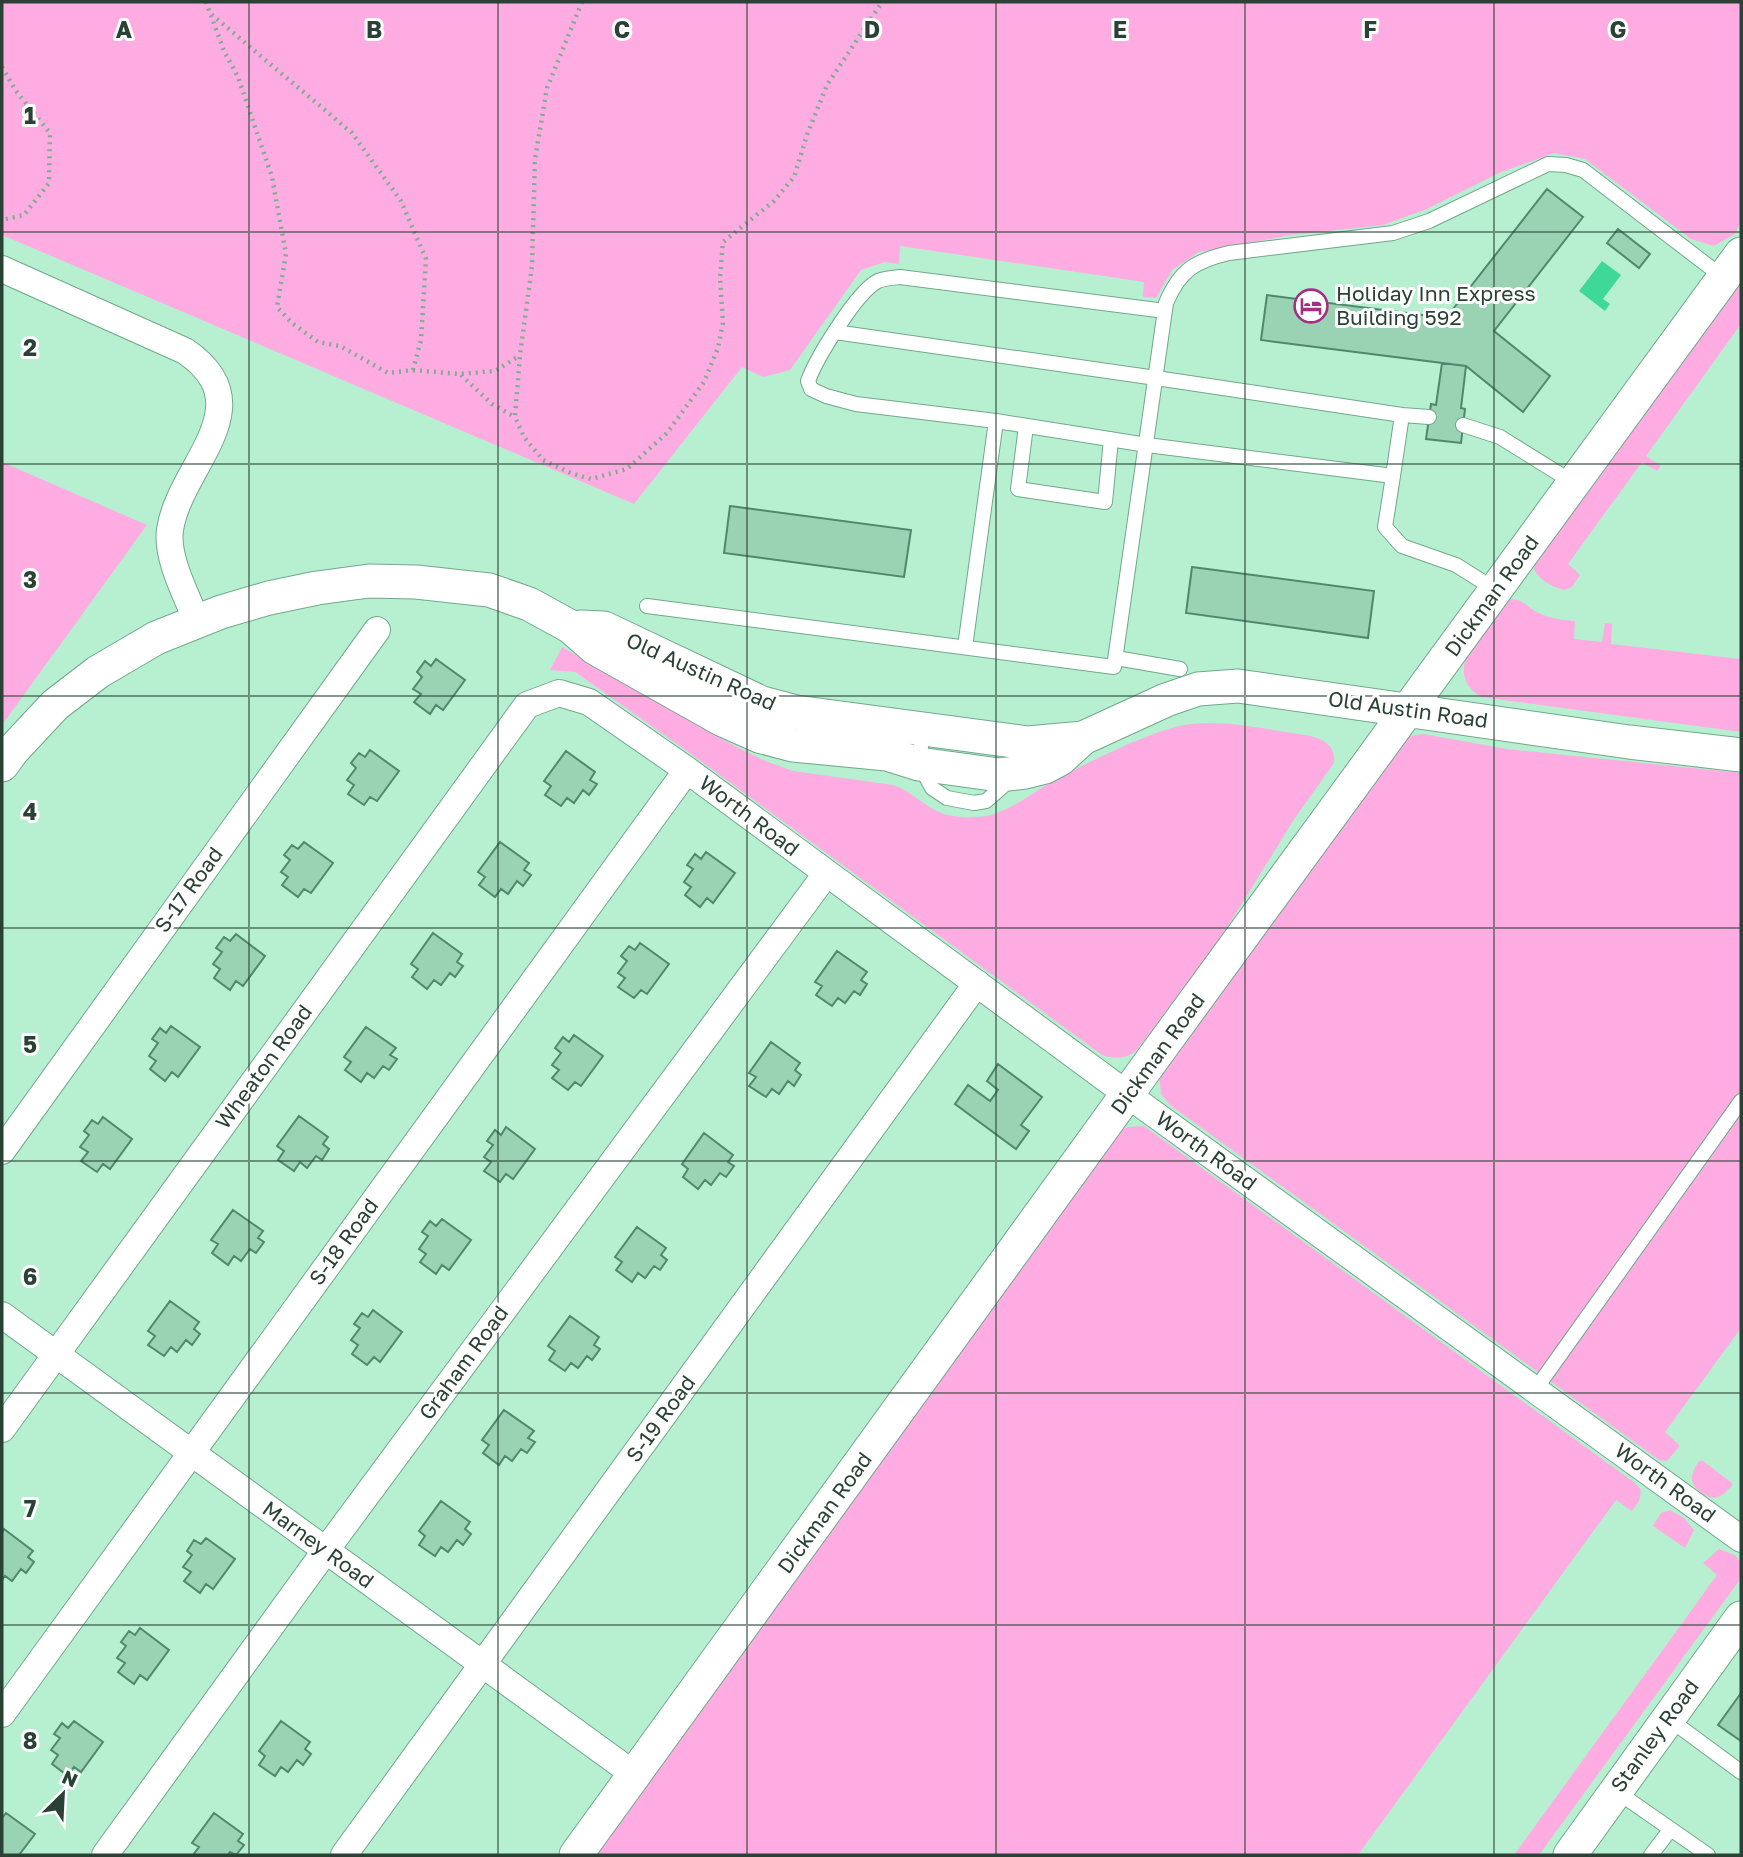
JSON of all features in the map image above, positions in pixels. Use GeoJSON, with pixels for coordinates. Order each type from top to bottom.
{"type":"FeatureCollection","features":[{"type":"Feature","properties":{"kind":"street","name":"Dickman Road"},"geometry":{"type":"LineString","coordinates":[[576,1855],[1733,266]]}},
{"type":"Feature","properties":{"kind":"street"},"geometry":{"type":"LineString","coordinates":[[2,269],[185,351],[202,362],[212,376],[219,395],[219,411],[213,437],[180,499],[169,533],[174,564],[197,622]]}},
{"type":"Feature","properties":{"kind":"street","name":"Old Austin Road"},"geometry":{"type":"LineString","coordinates":[[2,765],[55,705],[97,672],[156,638],[269,598],[317,587],[369,581],[416,582],[489,590],[528,604],[571,627],[595,648],[723,720],[759,736],[793,745],[887,754],[919,764],[999,775],[1045,767],[1083,738],[1166,700],[1198,690],[1238,686],[1629,742],[1741,755]]}},
{"type":"Feature","properties":{"kind":"street","name":"Old Austin Road"},"geometry":{"type":"LineString","coordinates":[[571,627],[604,628],[762,703],[796,712],[1028,743],[1083,738]]}},
{"type":"Feature","properties":{"kind":"street","name":"S-17 Road"},"geometry":{"type":"LineString","coordinates":[[2,1151],[377,630]]}},
{"type":"Feature","properties":{"kind":"street","name":"Worth Road"},"geometry":{"type":"LineString","coordinates":[[527,705],[559,693],[589,702],[687,770],[1128,1095],[1741,1539]]}},
{"type":"Feature","properties":{"kind":"street","name":"Wheaton Road"},"geometry":{"type":"LineString","coordinates":[[2,1429],[527,705]]}},
{"type":"Feature","properties":{"kind":"street","name":"S-18 Road"},"geometry":{"type":"LineString","coordinates":[[2,1714],[687,770]]}},
{"type":"Feature","properties":{"kind":"street","name":"Graham Road"},"geometry":{"type":"LineString","coordinates":[[105,1855],[326,1550],[826,873]]}},
{"type":"Feature","properties":{"kind":"street","name":"S-19 Road"},"geometry":{"type":"LineString","coordinates":[[344,1855],[977,983]]}},
{"type":"Feature","properties":{"kind":"street","name":"Marney Road"},"geometry":{"type":"LineString","coordinates":[[2,1315],[635,1775]]}},
{"type":"Feature","properties":{"kind":"street","name":"Stanley Road"},"geometry":{"type":"LineString","coordinates":[[1570,1855],[1741,1618]]}},
{"type":"Feature","properties":{"kind":"lane"},"geometry":{"type":"LineString","coordinates":[[647,606],[1114,667],[1165,311],[1172,289],[1185,271],[1206,259],[1229,253],[1393,233],[1429,220],[1548,164],[1583,170],[1733,266]]}},
{"type":"Feature","properties":{"kind":"lane"},"geometry":{"type":"LineString","coordinates":[[1165,311],[900,277],[877,281],[856,303],[835,332],[808,381],[811,389],[856,404],[1393,476]]}},
{"type":"Feature","properties":{"kind":"lane"},"geometry":{"type":"LineString","coordinates":[[835,332],[1429,417]]}},
{"type":"Feature","properties":{"kind":"lane"},"geometry":{"type":"LineString","coordinates":[[1402,415],[1385,527],[1402,547],[1456,565],[1496,590]]}},
{"type":"Feature","properties":{"kind":"lane"},"geometry":{"type":"LineString","coordinates":[[965,647],[996,421]]}},
{"type":"Feature","properties":{"kind":"lane"},"geometry":{"type":"LineString","coordinates":[[1463,425],[1500,437],[1574,483]]}},
{"type":"Feature","properties":{"kind":"lane"},"geometry":{"type":"LineString","coordinates":[[1026,426],[1018,489],[1105,502],[1111,439]]}},
{"type":"Feature","properties":{"kind":"lane"},"geometry":{"type":"LineString","coordinates":[[1115,658],[1180,669]]}},
{"type":"Feature","properties":{"kind":"lane"},"geometry":{"type":"LineString","coordinates":[[919,764],[923,729]]}},
{"type":"Feature","properties":{"kind":"lane"},"geometry":{"type":"LineString","coordinates":[[1535,1390],[1741,1101]]}},
{"type":"Feature","properties":{"kind":"lane"},"geometry":{"type":"LineString","coordinates":[[1668,1718],[1741,1772]]}},
{"type":"Feature","properties":{"kind":"lane"},"geometry":{"type":"LineString","coordinates":[[1616,1791],[1707,1855]]}},
{"type":"Feature","properties":{"kind":"lane"},"geometry":{"type":"LineString","coordinates":[[1651,1855],[1670,1830]]}},
{"type":"Feature","properties":{"kind":"path"},"geometry":{"type":"LineString","coordinates":[[206,2],[224,51],[243,90],[272,177],[286,254],[277,307],[292,323],[318,342],[340,346],[388,373],[413,370],[459,374],[495,372],[520,355]]}},
{"type":"Feature","properties":{"kind":"path"},"geometry":{"type":"LineString","coordinates":[[582,2],[547,88],[535,159],[532,265],[515,417],[524,437],[544,460],[591,479],[627,469],[667,433],[704,382],[718,348],[723,323],[720,278],[723,242],[774,201],[794,177],[827,85],[883,2]]}},
{"type":"Feature","properties":{"kind":"path"},"geometry":{"type":"LineString","coordinates":[[211,14],[352,133],[401,201],[426,259],[421,340],[413,370]]}},
{"type":"Feature","properties":{"kind":"path"},"geometry":{"type":"LineString","coordinates":[[2,67],[16,91],[50,133],[49,183],[24,215],[2,220]]}},
{"type":"Feature","properties":{"kind":"path"},"geometry":{"type":"LineString","coordinates":[[459,374],[492,404],[515,417]]}},
{"type":"Feature","properties":{"kind":"shaded area"},"geometry":{"type":"Polygon","coordinates":[[[2,2],[1741,2],[1741,221],[1735,234],[1714,246],[1691,239],[1585,159],[1554,153],[1499,173],[1427,209],[1383,225],[1291,235],[1199,252],[1172,270],[1156,298],[1143,297],[1144,282],[900,246],[899,264],[885,262],[861,270],[790,370],[763,377],[742,367],[634,504],[2,235],[2,2]]]}},
{"type":"Feature","properties":{"kind":"shaded area"},"geometry":{"type":"Polygon","coordinates":[[[1602,261],[1621,275],[1603,299],[1610,304],[1605,311],[1579,291],[1602,261]]]}},
{"type":"Feature","properties":{"kind":"shaded area"},"geometry":{"type":"Polygon","coordinates":[[[1741,277],[1741,324],[1646,456],[1661,466],[1657,471],[1642,462],[1568,564],[1580,575],[1572,587],[1564,590],[1547,583],[1534,570],[1536,560],[1741,277]]]}},
{"type":"Feature","properties":{"kind":"shaded area"},"geometry":{"type":"Polygon","coordinates":[[[2,462],[147,525],[2,725],[2,462]]]}},
{"type":"Feature","properties":{"kind":"shaded area"},"geometry":{"type":"Polygon","coordinates":[[[1510,599],[1521,601],[1544,615],[1575,621],[1574,639],[1602,642],[1605,623],[1612,624],[1611,644],[1741,659],[1741,732],[1481,697],[1469,687],[1464,675],[1465,663],[1477,638],[1504,602],[1510,599]]]}},
{"type":"Feature","properties":{"kind":"shaded area"},"geometry":{"type":"Polygon","coordinates":[[[562,647],[763,760],[793,771],[893,785],[939,812],[956,816],[981,817],[997,813],[1109,753],[1161,731],[1191,724],[1231,724],[1311,736],[1324,741],[1332,749],[1334,763],[1295,818],[1221,937],[1140,1046],[1128,1056],[1113,1058],[1102,1055],[575,672],[550,670],[562,647]]]}},
{"type":"Feature","properties":{"kind":"shaded area"},"geometry":{"type":"Polygon","coordinates":[[[1423,734],[1507,749],[1741,773],[1741,1328],[1665,1432],[1680,1446],[1667,1461],[1659,1460],[1170,1105],[1161,1094],[1159,1074],[1405,737],[1423,734]]]}},
{"type":"Feature","properties":{"kind":"shaded area"},"geometry":{"type":"Polygon","coordinates":[[[1144,1126],[1635,1483],[1641,1490],[1639,1501],[1632,1511],[1616,1500],[1358,1855],[588,1855],[1113,1133],[1128,1127],[1144,1126]]]}},
{"type":"Feature","properties":{"kind":"shaded area"},"geometry":{"type":"Polygon","coordinates":[[[1699,1461],[1703,1461],[1732,1483],[1724,1494],[1710,1497],[1694,1485],[1693,1471],[1699,1461]]]}},
{"type":"Feature","properties":{"kind":"shaded area"},"geometry":{"type":"Polygon","coordinates":[[[1670,1510],[1684,1518],[1694,1530],[1685,1548],[1653,1526],[1661,1513],[1670,1510]]]}},
{"type":"Feature","properties":{"kind":"shaded area"},"geometry":{"type":"Polygon","coordinates":[[[1719,1549],[1735,1555],[1741,1563],[1739,1581],[1539,1855],[1514,1855],[1717,1575],[1703,1563],[1719,1549]]]}},
{"type":"Feature","properties":{"kind":"building","name":"Holiday Inn Express Building 592"},"geometry":{"type":"Polygon","coordinates":[[[1547,189],[1583,217],[1494,331],[1550,376],[1523,412],[1466,366],[1261,340],[1267,295],[1446,318],[1547,189]]]}},
{"type":"Feature","properties":{"kind":"building"},"geometry":{"type":"Polygon","coordinates":[[[1618,229],[1650,254],[1639,268],[1607,243],[1618,229]]]}},
{"type":"Feature","properties":{"kind":"building"},"geometry":{"type":"Polygon","coordinates":[[[1442,363],[1466,366],[1461,408],[1465,409],[1461,443],[1426,439],[1431,404],[1436,405],[1442,363]]]}},
{"type":"Feature","properties":{"kind":"building"},"geometry":{"type":"Polygon","coordinates":[[[730,506],[911,530],[904,577],[724,553],[730,506]]]}},
{"type":"Feature","properties":{"kind":"building"},"geometry":{"type":"Polygon","coordinates":[[[1192,567],[1374,591],[1368,638],[1186,613],[1192,567]]]}},
{"type":"Feature","properties":{"kind":"building"},"geometry":{"type":"Polygon","coordinates":[[[436,659],[465,680],[443,710],[436,705],[430,714],[414,702],[421,694],[413,689],[422,677],[417,672],[425,661],[431,666],[436,659]]]}},
{"type":"Feature","properties":{"kind":"building"},"geometry":{"type":"Polygon","coordinates":[[[370,750],[399,771],[377,801],[370,797],[364,805],[348,794],[354,785],[347,780],[356,768],[351,763],[359,753],[365,757],[370,750]]]}},
{"type":"Feature","properties":{"kind":"building"},"geometry":{"type":"Polygon","coordinates":[[[566,751],[595,772],[590,780],[597,784],[589,795],[583,790],[574,803],[567,798],[561,806],[545,795],[551,786],[544,781],[566,751]]]}},
{"type":"Feature","properties":{"kind":"building"},"geometry":{"type":"Polygon","coordinates":[[[304,842],[333,863],[311,893],[304,889],[298,897],[282,885],[288,877],[281,872],[290,860],[284,855],[292,845],[298,849],[304,842]]]}},
{"type":"Feature","properties":{"kind":"building"},"geometry":{"type":"Polygon","coordinates":[[[500,842],[529,863],[524,870],[531,875],[523,886],[517,881],[508,894],[501,889],[495,897],[479,885],[485,877],[478,872],[500,842]]]}},
{"type":"Feature","properties":{"kind":"building"},"geometry":{"type":"Polygon","coordinates":[[[706,852],[735,873],[713,903],[707,898],[700,907],[685,895],[691,887],[684,882],[693,869],[687,865],[695,854],[701,859],[706,852]]]}},
{"type":"Feature","properties":{"kind":"building"},"geometry":{"type":"Polygon","coordinates":[[[433,933],[462,954],[457,962],[463,966],[455,977],[450,973],[441,985],[434,980],[427,989],[412,977],[418,969],[411,964],[433,933]]]}},
{"type":"Feature","properties":{"kind":"building"},"geometry":{"type":"Polygon","coordinates":[[[236,934],[265,956],[243,986],[236,981],[230,990],[214,978],[220,969],[213,964],[222,952],[216,948],[224,937],[230,941],[236,934]]]}},
{"type":"Feature","properties":{"kind":"building"},"geometry":{"type":"Polygon","coordinates":[[[640,943],[669,964],[647,994],[641,990],[634,998],[618,987],[625,978],[618,973],[627,961],[621,956],[629,946],[635,950],[640,943]]]}},
{"type":"Feature","properties":{"kind":"building"},"geometry":{"type":"Polygon","coordinates":[[[837,951],[867,972],[861,980],[867,984],[860,995],[854,991],[845,1003],[838,998],[832,1006],[816,995],[822,986],[815,982],[837,951]]]}},
{"type":"Feature","properties":{"kind":"building"},"geometry":{"type":"Polygon","coordinates":[[[171,1026],[200,1047],[178,1077],[172,1072],[165,1081],[150,1069],[156,1061],[149,1056],[158,1043],[152,1039],[160,1028],[166,1033],[171,1026]]]}},
{"type":"Feature","properties":{"kind":"building"},"geometry":{"type":"Polygon","coordinates":[[[366,1027],[396,1048],[390,1055],[397,1059],[389,1070],[383,1066],[374,1078],[367,1073],[361,1082],[345,1070],[351,1062],[344,1057],[366,1027]]]}},
{"type":"Feature","properties":{"kind":"building"},"geometry":{"type":"Polygon","coordinates":[[[574,1035],[603,1056],[581,1086],[575,1082],[568,1090],[552,1078],[559,1070],[552,1065],[561,1053],[555,1048],[563,1037],[569,1042],[574,1035]]]}},
{"type":"Feature","properties":{"kind":"building"},"geometry":{"type":"Polygon","coordinates":[[[771,1042],[800,1063],[795,1070],[801,1075],[794,1086],[788,1081],[779,1094],[772,1089],[766,1097],[749,1086],[756,1077],[749,1073],[771,1042]]]}},
{"type":"Feature","properties":{"kind":"building"},"geometry":{"type":"Polygon","coordinates":[[[998,1064],[1042,1097],[1021,1125],[1029,1131],[1016,1149],[955,1104],[968,1085],[990,1101],[998,1090],[987,1081],[998,1064]]]}},
{"type":"Feature","properties":{"kind":"building"},"geometry":{"type":"Polygon","coordinates":[[[299,1116],[328,1137],[323,1144],[329,1149],[322,1160],[316,1156],[307,1168],[300,1162],[294,1171],[278,1160],[284,1151],[277,1146],[299,1116]]]}},
{"type":"Feature","properties":{"kind":"building"},"geometry":{"type":"Polygon","coordinates":[[[103,1117],[132,1139],[110,1169],[103,1164],[97,1172],[81,1161],[88,1152],[80,1147],[89,1135],[84,1131],[92,1120],[98,1124],[103,1117]]]}},
{"type":"Feature","properties":{"kind":"building"},"geometry":{"type":"Polygon","coordinates":[[[506,1127],[535,1149],[513,1179],[506,1174],[500,1182],[484,1171],[491,1162],[484,1157],[493,1145],[487,1141],[495,1130],[501,1135],[506,1127]]]}},
{"type":"Feature","properties":{"kind":"building"},"geometry":{"type":"Polygon","coordinates":[[[704,1133],[733,1155],[728,1162],[734,1166],[726,1177],[720,1173],[711,1185],[705,1180],[698,1189],[683,1177],[688,1169],[682,1164],[704,1133]]]}},
{"type":"Feature","properties":{"kind":"building"},"geometry":{"type":"Polygon","coordinates":[[[233,1210],[263,1231],[258,1238],[264,1242],[256,1253],[250,1249],[241,1261],[234,1256],[228,1265],[212,1253],[218,1244],[211,1240],[233,1210]]]}},
{"type":"Feature","properties":{"kind":"building"},"geometry":{"type":"Polygon","coordinates":[[[442,1219],[471,1240],[449,1270],[442,1265],[436,1274],[420,1262],[426,1254],[419,1249],[428,1236],[422,1232],[430,1221],[436,1226],[442,1219]]]}},
{"type":"Feature","properties":{"kind":"building"},"geometry":{"type":"Polygon","coordinates":[[[637,1227],[666,1248],[661,1255],[667,1260],[660,1270],[654,1266],[645,1278],[638,1273],[632,1282],[616,1270],[622,1262],[615,1257],[637,1227]]]}},
{"type":"Feature","properties":{"kind":"building"},"geometry":{"type":"Polygon","coordinates":[[[170,1301],[199,1322],[194,1329],[200,1334],[192,1345],[186,1340],[177,1352],[171,1347],[164,1356],[148,1345],[155,1336],[148,1331],[170,1301]]]}},
{"type":"Feature","properties":{"kind":"building"},"geometry":{"type":"Polygon","coordinates":[[[373,1310],[402,1332],[380,1362],[374,1357],[367,1365],[352,1354],[358,1345],[351,1340],[360,1328],[354,1324],[362,1313],[368,1317],[373,1310]]]}},
{"type":"Feature","properties":{"kind":"building"},"geometry":{"type":"Polygon","coordinates":[[[570,1316],[599,1337],[594,1345],[600,1349],[592,1360],[587,1356],[578,1368],[571,1363],[565,1371],[549,1360],[555,1351],[548,1346],[570,1316]]]}},
{"type":"Feature","properties":{"kind":"building"},"geometry":{"type":"Polygon","coordinates":[[[504,1410],[534,1431],[528,1438],[535,1442],[527,1453],[521,1449],[512,1461],[505,1456],[499,1465],[483,1453],[489,1445],[482,1440],[504,1410]]]}},
{"type":"Feature","properties":{"kind":"building"},"geometry":{"type":"Polygon","coordinates":[[[441,1501],[470,1522],[465,1529],[471,1534],[463,1545],[457,1540],[448,1552],[441,1547],[435,1556],[419,1545],[425,1536],[419,1531],[441,1501]]]}},
{"type":"Feature","properties":{"kind":"building"},"geometry":{"type":"Polygon","coordinates":[[[4,1529],[33,1551],[28,1557],[34,1562],[26,1573],[21,1569],[12,1581],[5,1576],[2,1580],[4,1529]]]}},
{"type":"Feature","properties":{"kind":"building"},"geometry":{"type":"Polygon","coordinates":[[[206,1538],[235,1559],[213,1589],[206,1584],[200,1593],[184,1581],[191,1572],[183,1567],[192,1555],[187,1551],[194,1540],[201,1544],[206,1538]]]}},
{"type":"Feature","properties":{"kind":"building"},"geometry":{"type":"Polygon","coordinates":[[[140,1628],[169,1650],[147,1680],[140,1675],[134,1684],[118,1672],[125,1663],[117,1658],[126,1646],[121,1642],[129,1631],[135,1635],[140,1628]]]}},
{"type":"Feature","properties":{"kind":"building"},"geometry":{"type":"Polygon","coordinates":[[[1741,1693],[1741,1741],[1718,1725],[1741,1693]]]}},
{"type":"Feature","properties":{"kind":"building"},"geometry":{"type":"Polygon","coordinates":[[[74,1721],[103,1742],[81,1772],[74,1767],[68,1776],[52,1764],[58,1755],[51,1750],[60,1738],[54,1734],[62,1723],[68,1728],[74,1721]]]}},
{"type":"Feature","properties":{"kind":"building"},"geometry":{"type":"Polygon","coordinates":[[[281,1721],[310,1742],[305,1749],[311,1754],[303,1765],[297,1760],[288,1772],[281,1767],[275,1776],[259,1765],[265,1756],[259,1751],[281,1721]]]}},
{"type":"Feature","properties":{"kind":"building"},"geometry":{"type":"Polygon","coordinates":[[[6,1813],[35,1834],[19,1855],[2,1855],[2,1818],[6,1813]]]}},
{"type":"Feature","properties":{"kind":"building"},"geometry":{"type":"Polygon","coordinates":[[[214,1813],[243,1834],[238,1841],[244,1845],[236,1855],[230,1852],[228,1855],[193,1855],[199,1847],[192,1843],[214,1813]]]}},
{"type":"Feature","properties":{"kind":"place","name":"Holiday Inn Express Building 592"},"geometry":{"type":"Point","coordinates":[1311,306]}}]}
